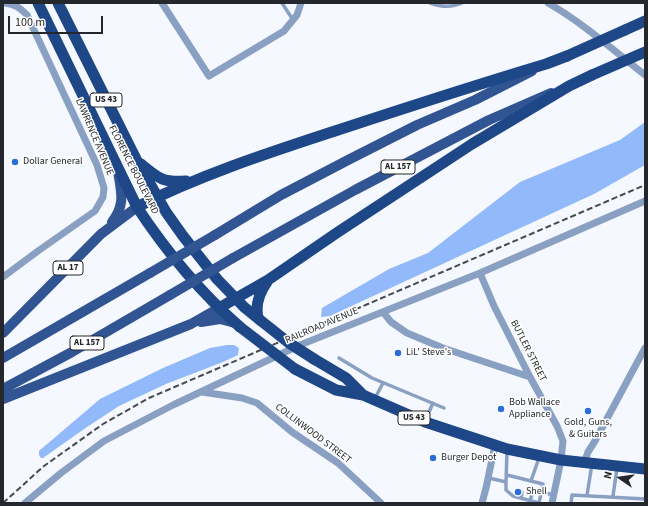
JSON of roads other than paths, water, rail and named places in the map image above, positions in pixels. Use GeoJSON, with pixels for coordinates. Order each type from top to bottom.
{"type":"FeatureCollection","features":[{"type":"Feature","properties":{"kind":"highway","name":"FLORENCE BOULEVARD"},"geometry":{"type":"LineString","coordinates":[[38,3],[137,207],[184,270],[219,308],[238,325],[295,369],[336,390],[363,395]]}},
{"type":"Feature","properties":{"kind":"highway","name":"FLORENCE BOULEVARD"},"geometry":{"type":"LineString","coordinates":[[58,3],[156,197],[200,259],[217,279],[259,319],[289,343],[346,378],[363,395],[425,422],[507,449],[561,460],[645,469]]}},
{"type":"Feature","properties":{"kind":"highway","name":"AL 157"},"geometry":{"type":"LineString","coordinates":[[546,64],[567,56],[645,20]]}},
{"type":"Feature","properties":{"kind":"highway","name":"AL 157"},"geometry":{"type":"LineString","coordinates":[[569,86],[645,52]]}},
{"type":"Feature","properties":{"kind":"highway"},"geometry":{"type":"LineString","coordinates":[[156,197],[195,180],[341,129],[546,64]]}},
{"type":"Feature","properties":{"kind":"highway"},"geometry":{"type":"LineString","coordinates":[[219,308],[268,280],[410,184],[569,86]]}},
{"type":"Feature","properties":{"kind":"highway"},"geometry":{"type":"LineString","coordinates":[[136,159],[158,178],[176,182],[195,180]]}},
{"type":"Feature","properties":{"kind":"highway","name":"AL 17"},"geometry":{"type":"LineString","coordinates":[[137,207],[156,197]]}},
{"type":"Feature","properties":{"kind":"highway"},"geometry":{"type":"LineString","coordinates":[[259,319],[257,311],[260,291],[268,280]]}},
{"type":"Feature","properties":{"kind":"main road","name":"AL 157"},"geometry":{"type":"LineString","coordinates":[[3,358],[281,195],[417,125],[475,100],[546,64]]}},
{"type":"Feature","properties":{"kind":"main road","name":"AL 157"},"geometry":{"type":"LineString","coordinates":[[3,389],[72,352],[233,258],[355,190],[489,120],[569,86]]}},
{"type":"Feature","properties":{"kind":"main road"},"geometry":{"type":"LineString","coordinates":[[101,234],[116,217],[120,208],[122,199],[118,169]]}},
{"type":"Feature","properties":{"kind":"main road","name":"AL 17"},"geometry":{"type":"LineString","coordinates":[[3,333],[101,234],[137,207]]}},
{"type":"Feature","properties":{"kind":"main road"},"geometry":{"type":"LineString","coordinates":[[3,399],[191,324],[219,308]]}},
{"type":"Feature","properties":{"kind":"main road"},"geometry":{"type":"LineString","coordinates":[[191,324],[220,319],[238,325]]}},
{"type":"Feature","properties":{"kind":"street","name":"LAWRENCE AVENUE"},"geometry":{"type":"LineString","coordinates":[[3,277],[94,211],[103,197],[104,188],[97,165],[28,15],[20,8],[12,4],[5,3]]}},
{"type":"Feature","properties":{"kind":"street"},"geometry":{"type":"LineString","coordinates":[[162,3],[209,76],[284,30],[294,21],[301,3]]}},
{"type":"Feature","properties":{"kind":"street"},"geometry":{"type":"LineString","coordinates":[[548,3],[564,12],[645,75]]}},
{"type":"Feature","properties":{"kind":"street"},"geometry":{"type":"LineString","coordinates":[[561,3],[564,12]]}},
{"type":"Feature","properties":{"kind":"street","name":"RAILROAD AVENUE"},"geometry":{"type":"LineString","coordinates":[[25,503],[61,473],[104,441],[162,410],[300,345],[480,273],[603,218],[645,201]]}},
{"type":"Feature","properties":{"kind":"street","name":"BUTLER STREET"},"geometry":{"type":"LineString","coordinates":[[480,273],[494,306],[557,426],[563,441],[561,460],[552,503]]}},
{"type":"Feature","properties":{"kind":"street"},"geometry":{"type":"LineString","coordinates":[[383,312],[391,322],[407,333],[530,377]]}},
{"type":"Feature","properties":{"kind":"street"},"geometry":{"type":"LineString","coordinates":[[588,463],[588,452],[645,348]]}},
{"type":"Feature","properties":{"kind":"street","name":"COLLINWOOD STREET"},"geometry":{"type":"LineString","coordinates":[[202,392],[242,398],[257,403],[292,432],[338,463],[381,503]]}},
{"type":"Feature","properties":{"kind":"street"},"geometry":{"type":"LineString","coordinates":[[482,503],[489,478],[495,445]]}},
{"type":"Feature","properties":{"kind":"lane"},"geometry":{"type":"LineString","coordinates":[[282,3],[294,21]]}},
{"type":"Feature","properties":{"kind":"lane"},"geometry":{"type":"LineString","coordinates":[[430,3],[451,7],[462,3]]}},
{"type":"Feature","properties":{"kind":"lane"},"geometry":{"type":"LineString","coordinates":[[338,358],[382,383],[444,408]]}},
{"type":"Feature","properties":{"kind":"lane"},"geometry":{"type":"LineString","coordinates":[[374,401],[382,383]]}},
{"type":"Feature","properties":{"kind":"lane"},"geometry":{"type":"LineString","coordinates":[[425,422],[433,403]]}},
{"type":"Feature","properties":{"kind":"lane"},"geometry":{"type":"LineString","coordinates":[[507,449],[506,490],[513,496],[539,503],[543,484],[525,481],[507,475]]}},
{"type":"Feature","properties":{"kind":"lane"},"geometry":{"type":"LineString","coordinates":[[533,483],[540,456]]}},
{"type":"Feature","properties":{"kind":"lane"},"geometry":{"type":"LineString","coordinates":[[587,495],[588,463]]}},
{"type":"Feature","properties":{"kind":"lane"},"geometry":{"type":"LineString","coordinates":[[613,496],[617,467]]}},
{"type":"Feature","properties":{"kind":"lane"},"geometry":{"type":"LineString","coordinates":[[489,478],[506,482]]}},
{"type":"Feature","properties":{"kind":"lane"},"geometry":{"type":"LineString","coordinates":[[521,498],[522,492]]}},
{"type":"Feature","properties":{"kind":"lane"},"geometry":{"type":"LineString","coordinates":[[541,492],[554,495]]}},
{"type":"Feature","properties":{"kind":"lane"},"geometry":{"type":"LineString","coordinates":[[530,501],[532,494]]}},
{"type":"Feature","properties":{"kind":"lane"},"geometry":{"type":"LineString","coordinates":[[571,503],[572,495],[613,496],[645,499]]}},
{"type":"Feature","properties":{"kind":"railway"},"geometry":{"type":"LineString","coordinates":[[3,503],[44,466],[103,424],[149,398],[645,185]]}},
{"type":"Feature","properties":{"kind":"place","name":"Dollar General"},"geometry":{"type":"Point","coordinates":[15,162]}},
{"type":"Feature","properties":{"kind":"place","name":"LiL' Steve's"},"geometry":{"type":"Point","coordinates":[398,353]}},
{"type":"Feature","properties":{"kind":"place","name":"Bob Wallace Appliance"},"geometry":{"type":"Point","coordinates":[501,409]}},
{"type":"Feature","properties":{"kind":"place","name":"Gold, Guns, & Guitars"},"geometry":{"type":"Point","coordinates":[588,411]}},
{"type":"Feature","properties":{"kind":"place","name":"Burger Depot"},"geometry":{"type":"Point","coordinates":[433,458]}},
{"type":"Feature","properties":{"kind":"place","name":"Shell"},"geometry":{"type":"Point","coordinates":[518,492]}}]}
